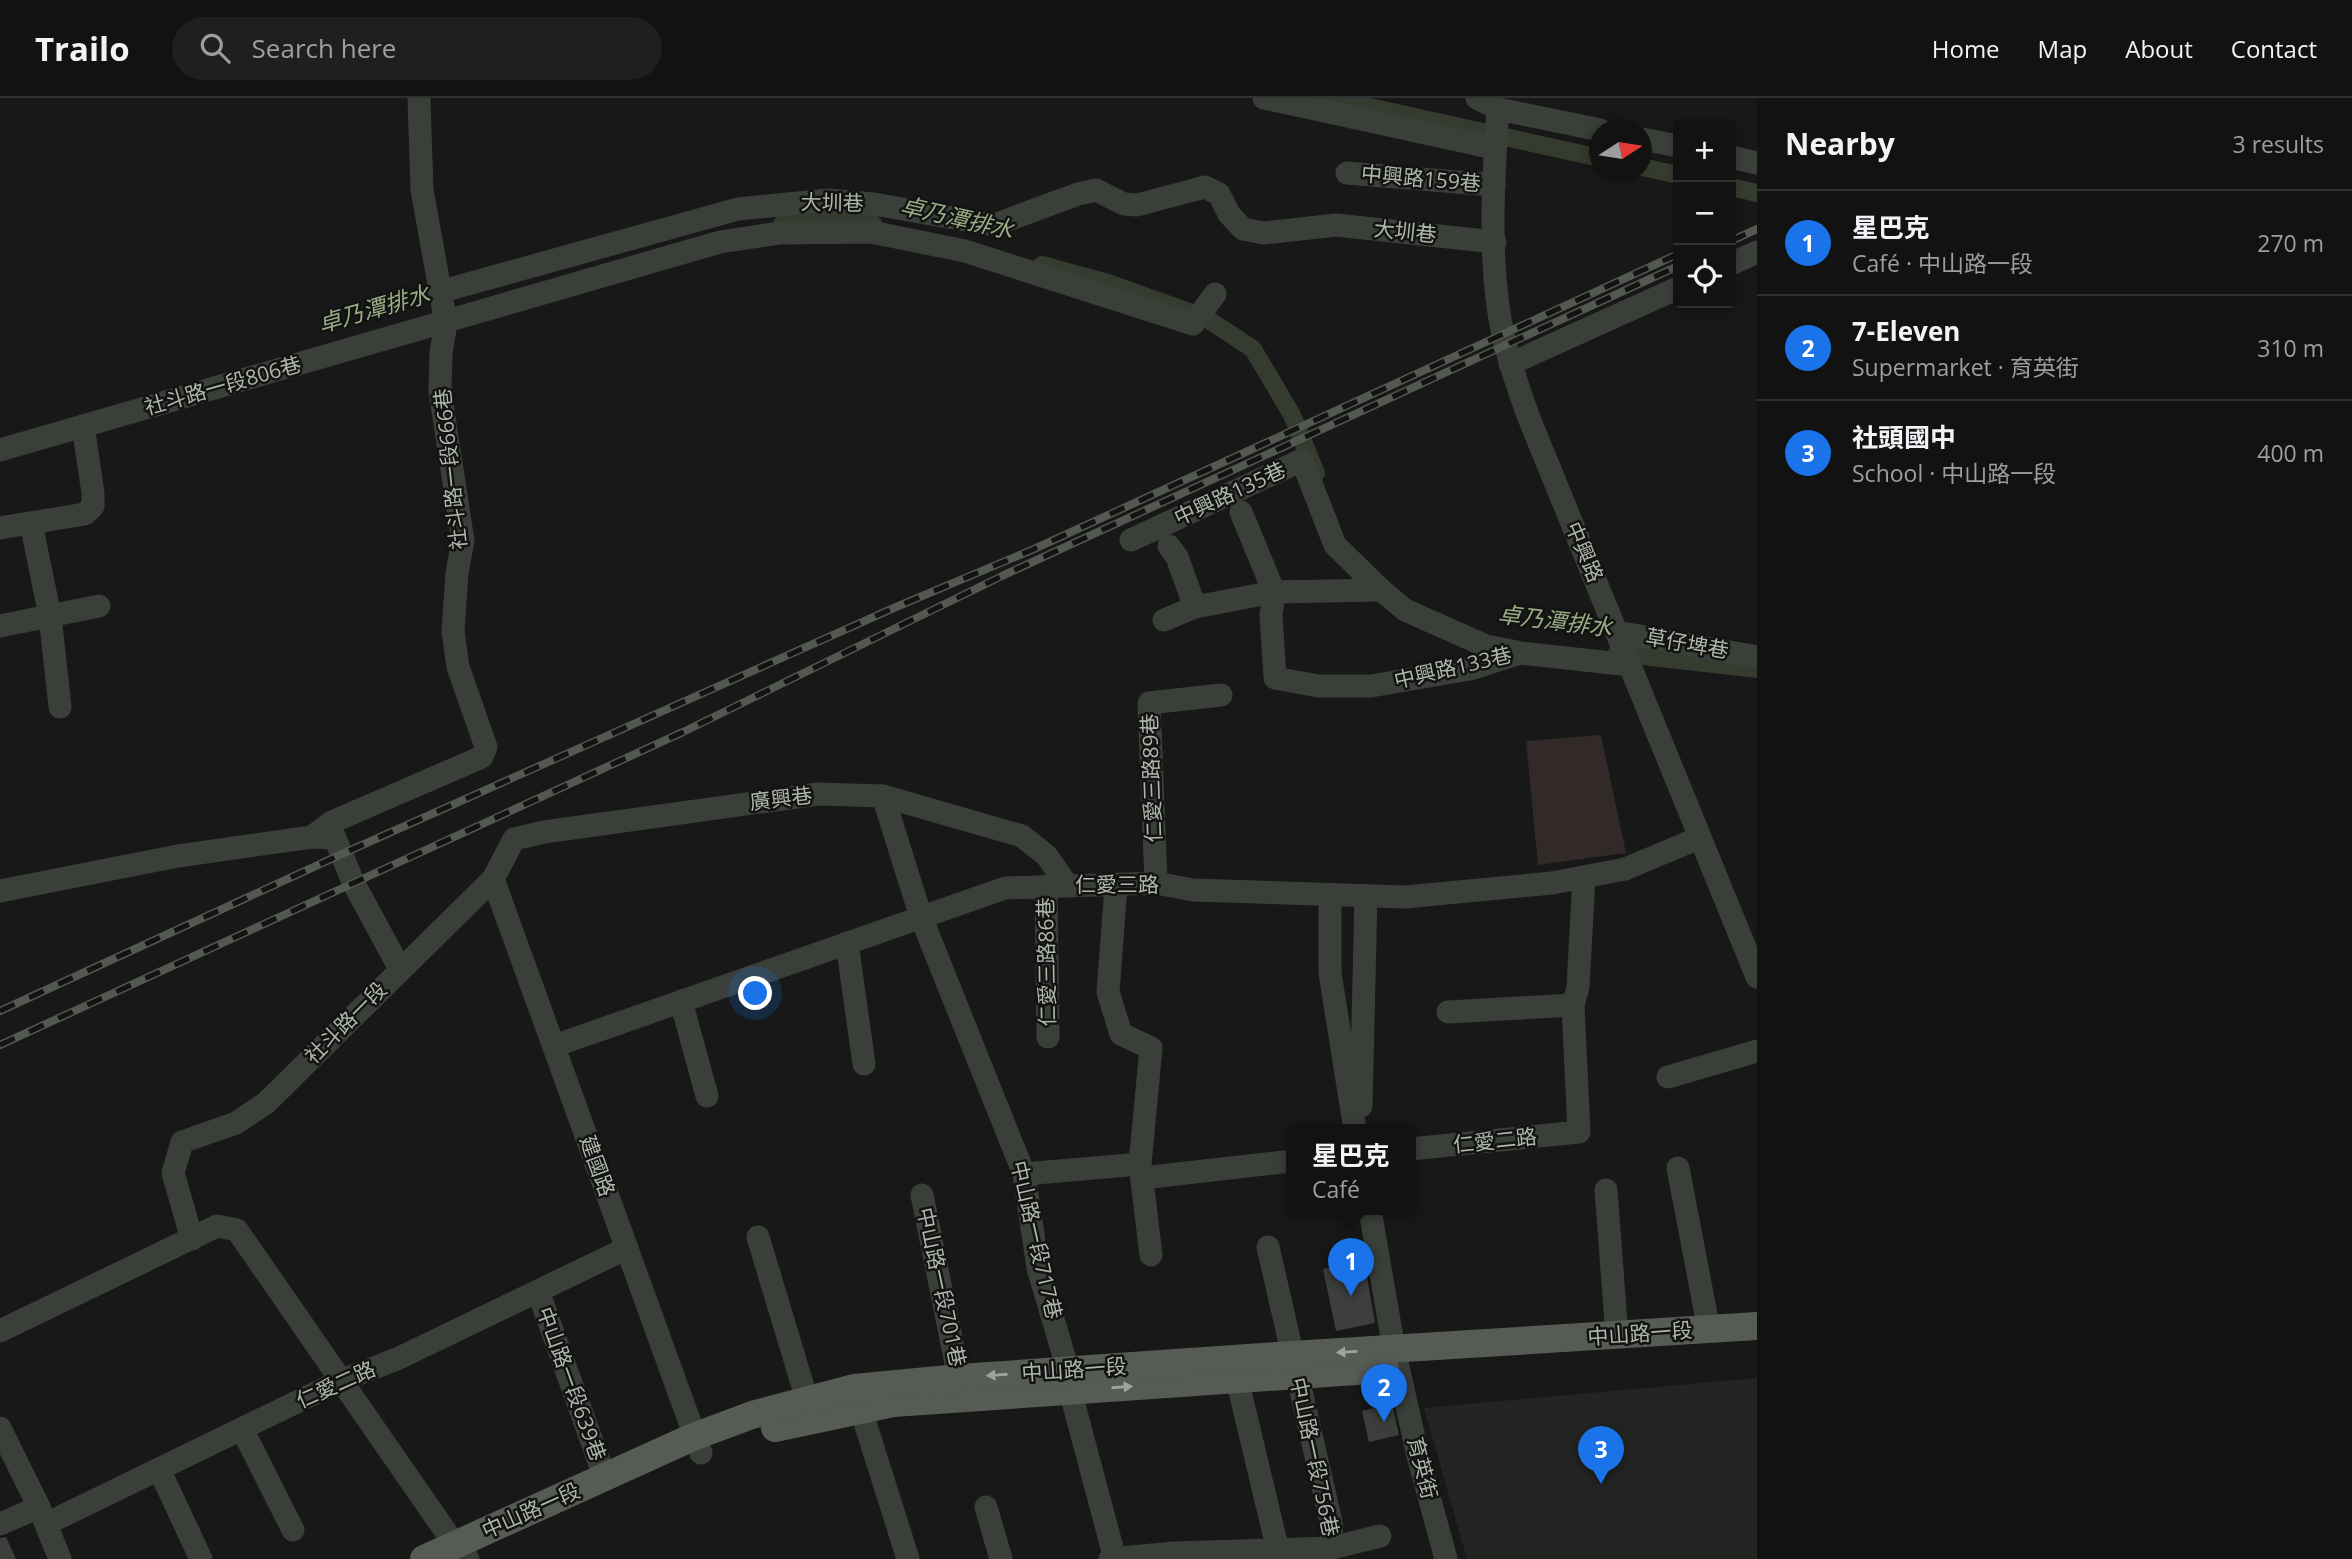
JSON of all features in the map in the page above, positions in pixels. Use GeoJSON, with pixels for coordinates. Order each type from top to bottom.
{"type":"FeatureCollection","features":[{"type":"Feature","properties":{"kind":"main road","name":"中山路一段"},"geometry":{"type":"LineString","coordinates":[[1397,1358],[1617,1336],[1757,1326]]}},
{"type":"Feature","properties":{"kind":"main road","name":"中山路一段"},"geometry":{"type":"LineString","coordinates":[[424,1559],[464,1555],[697,1445],[752,1415],[807,1400],[857,1399],[893,1403],[1069,1380],[1397,1358],[1757,1344]]}},
{"type":"Feature","properties":{"kind":"main road","name":"中山路一段"},"geometry":{"type":"LineString","coordinates":[[464,1555],[605,1478],[697,1445],[751,1434],[857,1399],[959,1378],[1237,1379],[1295,1365]]}},
{"type":"Feature","properties":{"kind":"street"},"geometry":{"type":"LineString","coordinates":[[419,98],[422,190],[443,310]]}},
{"type":"Feature","properties":{"kind":"street"},"geometry":{"type":"LineString","coordinates":[[1264,98],[1494,147]]}},
{"type":"Feature","properties":{"kind":"street"},"geometry":{"type":"LineString","coordinates":[[1491,106],[1589,128]]}},
{"type":"Feature","properties":{"kind":"street","name":"中興路"},"geometry":{"type":"LineString","coordinates":[[1491,106],[1497,293],[1510,364],[1529,418],[1757,977]]}},
{"type":"Feature","properties":{"kind":"street"},"geometry":{"type":"LineString","coordinates":[[1652,141],[1673,145]]}},
{"type":"Feature","properties":{"kind":"street"},"geometry":{"type":"LineString","coordinates":[[1736,158],[1757,163]]}},
{"type":"Feature","properties":{"kind":"street","name":"中興路159巷"},"geometry":{"type":"LineString","coordinates":[[1347,173],[1494,185]]}},
{"type":"Feature","properties":{"kind":"street","name":"大圳巷"},"geometry":{"type":"LineString","coordinates":[[443,310],[738,209],[828,200],[874,204],[994,225],[1096,190],[1124,204],[1137,205],[1205,187],[1219,194],[1229,214],[1243,229],[1264,233],[1336,225],[1495,242]]}},
{"type":"Feature","properties":{"kind":"street","name":"大圳巷"},"geometry":{"type":"LineString","coordinates":[[443,310],[720,242],[780,233],[833,231],[871,232],[965,251],[1193,324],[1215,294]]}},
{"type":"Feature","properties":{"kind":"street"},"geometry":{"type":"LineString","coordinates":[[1736,262],[1757,252]]}},
{"type":"Feature","properties":{"kind":"street"},"geometry":{"type":"LineString","coordinates":[[1510,364],[1673,290]]}},
{"type":"Feature","properties":{"kind":"street","name":"社斗路一段806巷"},"geometry":{"type":"LineString","coordinates":[[0,450],[83,426],[443,310]]}},
{"type":"Feature","properties":{"kind":"street","name":"社斗路一段666巷"},"geometry":{"type":"LineString","coordinates":[[312,836],[332,822],[482,757],[486,747],[458,667],[453,631],[457,573],[463,541],[440,391],[443,310]]}},
{"type":"Feature","properties":{"kind":"street"},"geometry":{"type":"LineString","coordinates":[[0,528],[85,514],[93,506],[83,426]]}},
{"type":"Feature","properties":{"kind":"street","name":"中興路135巷"},"geometry":{"type":"LineString","coordinates":[[1131,540],[1302,460],[1335,545],[1381,590],[1405,610],[1486,646],[1520,653]]}},
{"type":"Feature","properties":{"kind":"street"},"geometry":{"type":"LineString","coordinates":[[1241,512],[1274,592]]}},
{"type":"Feature","properties":{"kind":"street"},"geometry":{"type":"LineString","coordinates":[[31,523],[50,616],[60,707]]}},
{"type":"Feature","properties":{"kind":"street"},"geometry":{"type":"LineString","coordinates":[[1169,545],[1177,557],[1195,607]]}},
{"type":"Feature","properties":{"kind":"street"},"geometry":{"type":"LineString","coordinates":[[1164,620],[1195,607],[1274,592],[1381,590]]}},
{"type":"Feature","properties":{"kind":"street","name":"中興路133巷"},"geometry":{"type":"LineString","coordinates":[[1274,592],[1271,615],[1275,678],[1318,686],[1371,686],[1470,669],[1520,653],[1630,665]]}},
{"type":"Feature","properties":{"kind":"street"},"geometry":{"type":"LineString","coordinates":[[0,626],[99,606]]}},
{"type":"Feature","properties":{"kind":"street","name":"草仔埤巷"},"geometry":{"type":"LineString","coordinates":[[1617,632],[1757,657]]}},
{"type":"Feature","properties":{"kind":"street","name":"仁愛三路89巷"},"geometry":{"type":"LineString","coordinates":[[1156,883],[1149,703],[1221,695]]}},
{"type":"Feature","properties":{"kind":"street","name":"廣興巷"},"geometry":{"type":"LineString","coordinates":[[400,970],[492,879],[514,839],[818,794],[883,796],[1022,836],[1048,856],[1057,886]]}},
{"type":"Feature","properties":{"kind":"street","name":"中山路一段717巷"},"geometry":{"type":"LineString","coordinates":[[883,796],[921,917],[1024,1174],[1038,1268],[1113,1559]]}},
{"type":"Feature","properties":{"kind":"street"},"geometry":{"type":"LineString","coordinates":[[0,891],[178,856],[312,836]]}},
{"type":"Feature","properties":{"kind":"street","name":"社斗路一段"},"geometry":{"type":"LineString","coordinates":[[192,1239],[173,1173],[182,1142],[236,1123],[266,1103],[400,970],[353,883],[335,838],[312,836]]}},
{"type":"Feature","properties":{"kind":"street","name":"仁愛三路"},"geometry":{"type":"LineString","coordinates":[[554,1046],[1005,888],[1156,883],[1193,890],[1405,897],[1552,883],[1625,869],[1699,838]]}},
{"type":"Feature","properties":{"kind":"street"},"geometry":{"type":"LineString","coordinates":[[1448,1012],[1573,1005],[1578,987],[1584,877]]}},
{"type":"Feature","properties":{"kind":"street","name":"建國路"},"geometry":{"type":"LineString","coordinates":[[492,879],[697,1445]]}},
{"type":"Feature","properties":{"kind":"street","name":"仁愛三路86巷"},"geometry":{"type":"LineString","coordinates":[[1048,1037],[1057,886]]}},
{"type":"Feature","properties":{"kind":"street"},"geometry":{"type":"LineString","coordinates":[[1116,886],[1108,992],[1121,1034],[1151,1048],[1141,1171],[1151,1255]]}},
{"type":"Feature","properties":{"kind":"street"},"geometry":{"type":"LineString","coordinates":[[1330,895],[1330,972],[1354,1124]]}},
{"type":"Feature","properties":{"kind":"street"},"geometry":{"type":"LineString","coordinates":[[1360,1124],[1366,896]]}},
{"type":"Feature","properties":{"kind":"street"},"geometry":{"type":"LineString","coordinates":[[847,943],[864,1064]]}},
{"type":"Feature","properties":{"kind":"street"},"geometry":{"type":"LineString","coordinates":[[681,1001],[707,1096]]}},
{"type":"Feature","properties":{"kind":"street","name":"仁愛二路"},"geometry":{"type":"LineString","coordinates":[[1416,1148],[1579,1132],[1573,1005]]}},
{"type":"Feature","properties":{"kind":"street"},"geometry":{"type":"LineString","coordinates":[[1668,1077],[1757,1051]]}},
{"type":"Feature","properties":{"kind":"street"},"geometry":{"type":"LineString","coordinates":[[1024,1174],[1141,1171],[1286,1161]]}},
{"type":"Feature","properties":{"kind":"street"},"geometry":{"type":"LineString","coordinates":[[1678,1168],[1709,1330]]}},
{"type":"Feature","properties":{"kind":"street"},"geometry":{"type":"LineString","coordinates":[[1606,1190],[1617,1336]]}},
{"type":"Feature","properties":{"kind":"street","name":"中山路一段701巷"},"geometry":{"type":"LineString","coordinates":[[922,1195],[959,1378]]}},
{"type":"Feature","properties":{"kind":"street","name":"育英街"},"geometry":{"type":"LineString","coordinates":[[1371,1215],[1418,1456],[1446,1559]]}},
{"type":"Feature","properties":{"kind":"street"},"geometry":{"type":"LineString","coordinates":[[0,1331],[217,1226],[237,1230],[464,1555]]}},
{"type":"Feature","properties":{"kind":"street"},"geometry":{"type":"LineString","coordinates":[[758,1237],[807,1400]]}},
{"type":"Feature","properties":{"kind":"street","name":"中山路一段756巷"},"geometry":{"type":"LineString","coordinates":[[1268,1247],[1331,1522],[1332,1548]]}},
{"type":"Feature","properties":{"kind":"street","name":"仁愛二路"},"geometry":{"type":"LineString","coordinates":[[0,1524],[42,1516],[159,1469],[340,1381],[397,1359],[627,1248]]}},
{"type":"Feature","properties":{"kind":"street","name":"中山路一段639巷"},"geometry":{"type":"LineString","coordinates":[[538,1291],[605,1478]]}},
{"type":"Feature","properties":{"kind":"street"},"geometry":{"type":"LineString","coordinates":[[1237,1379],[1279,1554]]}},
{"type":"Feature","properties":{"kind":"street"},"geometry":{"type":"LineString","coordinates":[[857,1399],[908,1559]]}},
{"type":"Feature","properties":{"kind":"street"},"geometry":{"type":"LineString","coordinates":[[0,1428],[60,1559]]}},
{"type":"Feature","properties":{"kind":"street"},"geometry":{"type":"LineString","coordinates":[[242,1429],[293,1530]]}},
{"type":"Feature","properties":{"kind":"street"},"geometry":{"type":"LineString","coordinates":[[159,1469],[201,1559]]}},
{"type":"Feature","properties":{"kind":"street"},"geometry":{"type":"LineString","coordinates":[[986,1507],[1001,1559]]}},
{"type":"Feature","properties":{"kind":"street"},"geometry":{"type":"LineString","coordinates":[[1113,1559],[1174,1553],[1279,1554],[1332,1548],[1380,1536]]}},
{"type":"Feature","properties":{"kind":"shaded area"},"geometry":{"type":"Polygon","coordinates":[[[1601,735],[1626,853],[1538,865],[1526,741],[1601,735]]]}},
{"type":"Feature","properties":{"kind":"shaded area"},"geometry":{"type":"Polygon","coordinates":[[[1757,1378],[1757,1559],[1467,1559],[1424,1408],[1757,1378]]]}},
{"type":"Feature","properties":{"kind":"building"},"geometry":{"type":"Polygon","coordinates":[[[1364,1260],[1375,1323],[1336,1331],[1323,1269],[1364,1260]]]}},
{"type":"Feature","properties":{"kind":"building"},"geometry":{"type":"Polygon","coordinates":[[[1392,1404],[1399,1435],[1369,1442],[1362,1411],[1392,1404]]]}},
{"type":"Feature","properties":{"kind":"building"},"geometry":{"type":"Polygon","coordinates":[[[6,1537],[16,1559],[0,1559],[0,1538],[6,1537]]]}},
{"type":"Feature","properties":{"kind":"waterway"},"geometry":{"type":"LineString","coordinates":[[1329,98],[1589,156]]}},
{"type":"Feature","properties":{"kind":"waterway"},"geometry":{"type":"LineString","coordinates":[[1652,169],[1673,174]]}},
{"type":"Feature","properties":{"kind":"waterway"},"geometry":{"type":"LineString","coordinates":[[1736,188],[1757,193]]}},
{"type":"Feature","properties":{"kind":"waterway","name":"卓乃潭排水"},"geometry":{"type":"LineString","coordinates":[[782,224],[836,219],[873,224]]}},
{"type":"Feature","properties":{"kind":"waterway","name":"卓乃潭排水"},"geometry":{"type":"LineString","coordinates":[[1042,265],[1108,283],[1206,318],[1253,349],[1292,415],[1316,473]]}},
{"type":"Feature","properties":{"kind":"waterway","name":"卓乃潭排水"},"geometry":{"type":"LineString","coordinates":[[1617,653],[1757,669]]}},
{"type":"Feature","properties":{"kind":"railway"},"geometry":{"type":"LineString","coordinates":[[1736,239],[1757,229]]}},
{"type":"Feature","properties":{"kind":"railway"},"geometry":{"type":"LineString","coordinates":[[0,1011],[342,854],[896,607],[1034,549],[1673,256]]}},
{"type":"Feature","properties":{"kind":"railway"},"geometry":{"type":"LineString","coordinates":[[0,1045],[683,732],[1004,575],[1673,268]]}},
{"type":"Feature","properties":{"kind":"place","name":"星巴克"},"geometry":{"type":"Point","coordinates":[1351,1296]}},
{"type":"Feature","properties":{"kind":"place","name":"7-Eleven"},"geometry":{"type":"Point","coordinates":[1384,1422]}},
{"type":"Feature","properties":{"kind":"place","name":"社頭國中"},"geometry":{"type":"Point","coordinates":[1601,1484]}}]}
